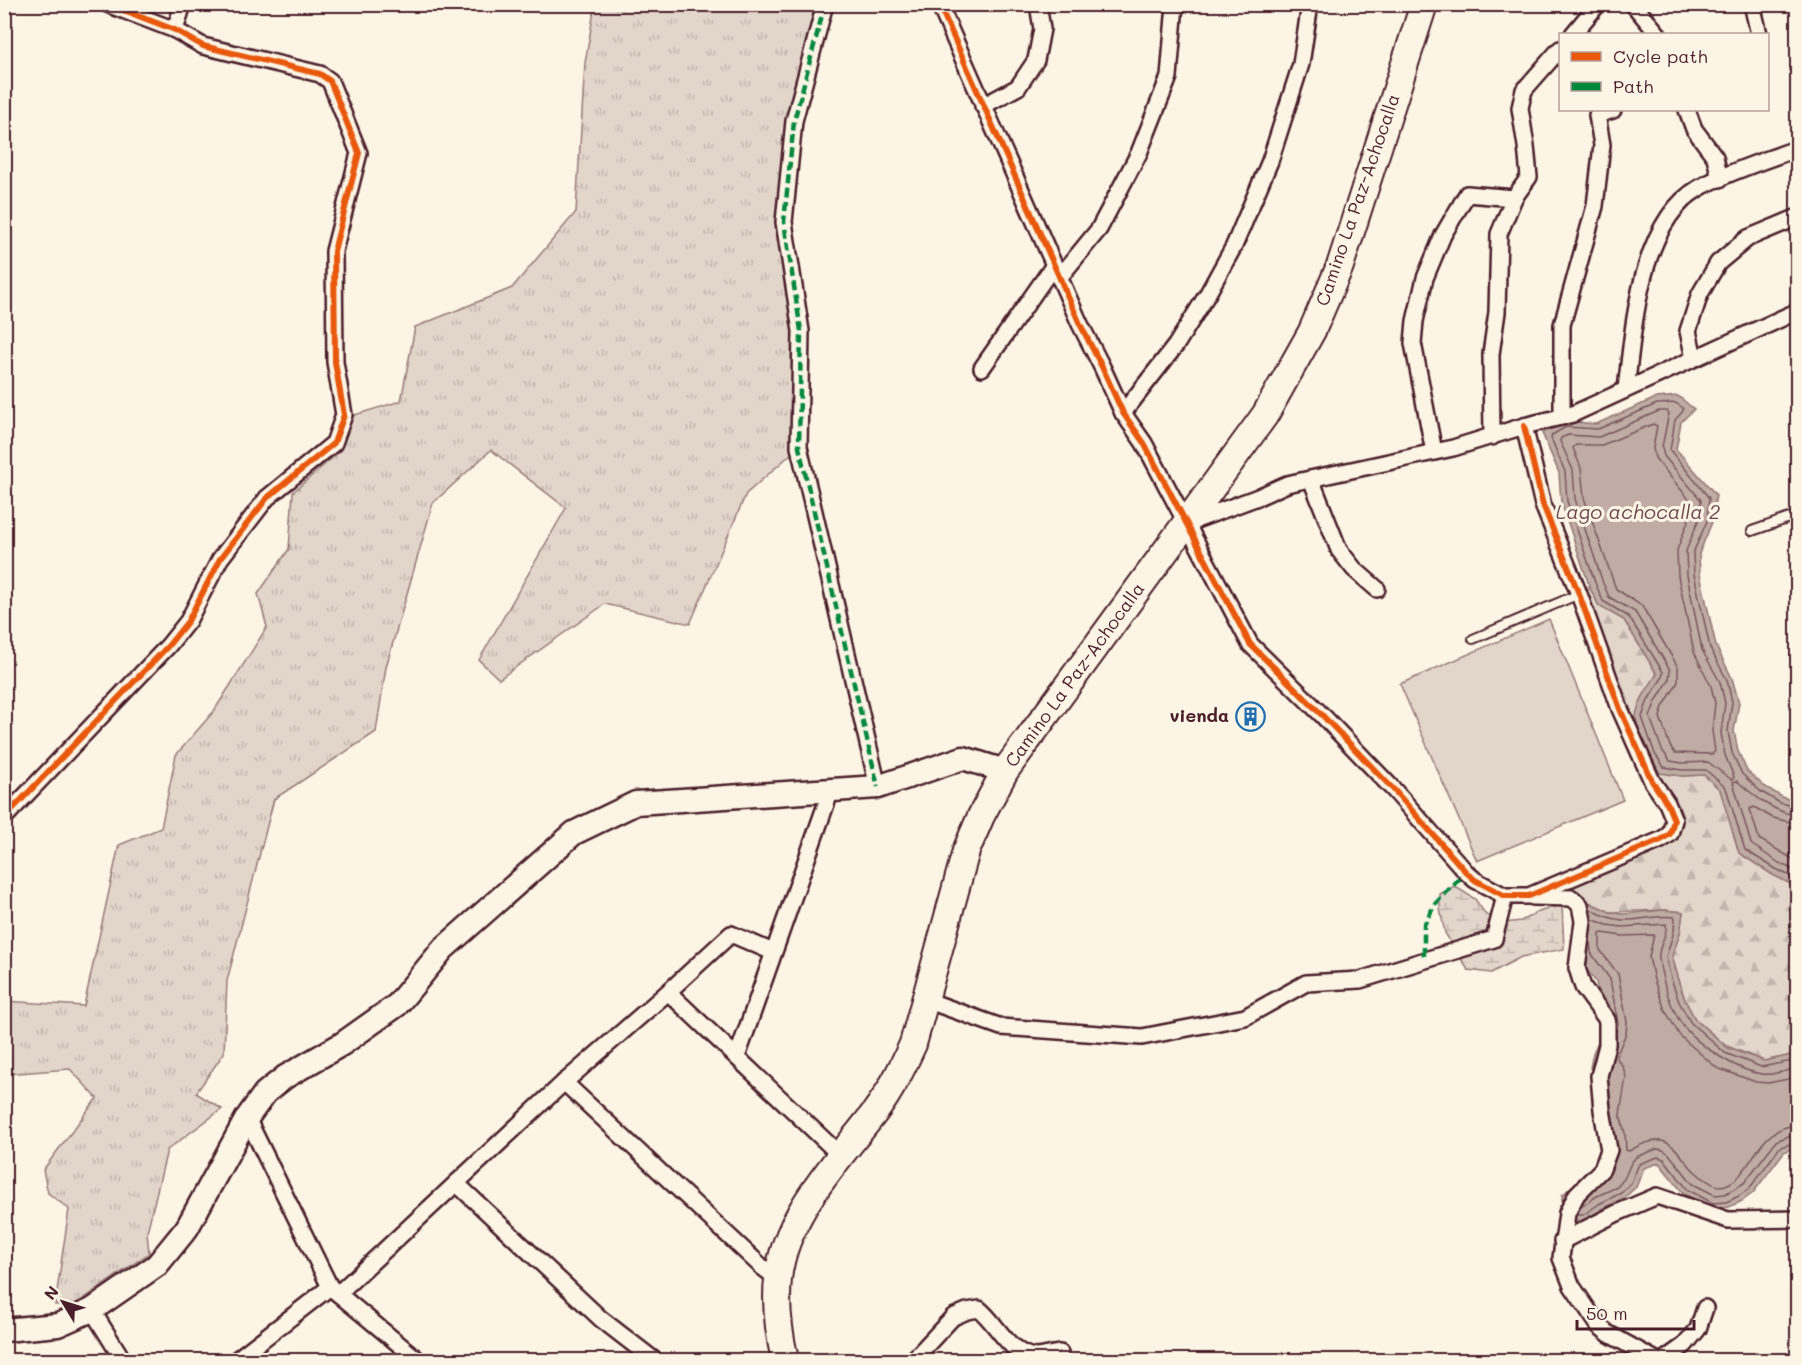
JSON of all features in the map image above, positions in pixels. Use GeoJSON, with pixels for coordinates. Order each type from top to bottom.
{"type":"FeatureCollection","features":[{"type":"Feature","properties":{"kind":"main road","name":"Camino La Paz-Achocalla"},"geometry":{"type":"LineString","coordinates":[[785,1360],[777,1323],[778,1279],[785,1247],[807,1200],[876,1110],[900,1074],[913,1044],[966,851],[981,816],[1005,771],[1265,415],[1312,331],[1340,266],[1424,4]]}},
{"type":"Feature","properties":{"kind":"main road"},"geometry":{"type":"LineString","coordinates":[[4,1329],[58,1325],[92,1310],[158,1265],[187,1228],[247,1118],[265,1093],[285,1077],[342,1044],[397,1005],[443,950],[574,833],[636,803],[878,787],[963,758],[1005,771]]}},
{"type":"Feature","properties":{"kind":"street"},"geometry":{"type":"LineString","coordinates":[[4,818],[168,646],[188,621],[220,559],[267,498],[334,443],[344,415],[335,362],[334,251],[359,153],[330,81],[320,74],[204,46],[175,30],[107,4]]}},
{"type":"Feature","properties":{"kind":"street"},"geometry":{"type":"LineString","coordinates":[[175,30],[183,4]]}},
{"type":"Feature","properties":{"kind":"street"},"geometry":{"type":"LineString","coordinates":[[825,4],[794,121],[784,222],[801,331],[799,447],[878,787]]}},
{"type":"Feature","properties":{"kind":"street"},"geometry":{"type":"LineString","coordinates":[[939,4],[1080,324],[1123,413],[1144,443],[1250,644],[1385,781],[1475,880],[1505,896],[1572,898],[1580,905],[1583,921],[1577,968],[1582,987],[1607,1020],[1607,1045],[1599,1076],[1609,1150],[1602,1169],[1577,1194],[1568,1213],[1561,1257],[1572,1286],[1599,1326],[1656,1360]]}},
{"type":"Feature","properties":{"kind":"street"},"geometry":{"type":"LineString","coordinates":[[983,106],[1018,87],[1036,60],[1042,29],[1038,4]]}},
{"type":"Feature","properties":{"kind":"street"},"geometry":{"type":"LineString","coordinates":[[982,368],[1057,272],[1099,229],[1139,153],[1169,77],[1175,4]]}},
{"type":"Feature","properties":{"kind":"street"},"geometry":{"type":"LineString","coordinates":[[1123,413],[1176,345],[1234,246],[1270,161],[1301,64],[1310,4]]}},
{"type":"Feature","properties":{"kind":"street"},"geometry":{"type":"LineString","coordinates":[[1574,33],[1598,4]]}},
{"type":"Feature","properties":{"kind":"street"},"geometry":{"type":"LineString","coordinates":[[1633,4],[1657,33]]}},
{"type":"Feature","properties":{"kind":"street"},"geometry":{"type":"LineString","coordinates":[[1752,4],[1759,33]]}},
{"type":"Feature","properties":{"kind":"street"},"geometry":{"type":"LineString","coordinates":[[1492,437],[1491,354],[1497,312],[1499,234],[1514,198],[1529,177],[1520,108],[1524,90],[1559,50]]}},
{"type":"Feature","properties":{"kind":"street"},"geometry":{"type":"LineString","coordinates":[[1562,417],[1562,325],[1596,206],[1602,145],[1597,115],[1610,111]]}},
{"type":"Feature","properties":{"kind":"street"},"geometry":{"type":"LineString","coordinates":[[1687,111],[1694,129],[1715,157],[1720,179]]}},
{"type":"Feature","properties":{"kind":"street"},"geometry":{"type":"LineString","coordinates":[[1626,389],[1638,300],[1653,246],[1674,210],[1698,189],[1797,148]]}},
{"type":"Feature","properties":{"kind":"street"},"geometry":{"type":"LineString","coordinates":[[1434,452],[1413,343],[1415,321],[1425,278],[1443,235],[1467,194],[1514,198]]}},
{"type":"Feature","properties":{"kind":"street"},"geometry":{"type":"LineString","coordinates":[[1694,358],[1688,331],[1700,294],[1718,263],[1748,237],[1797,217]]}},
{"type":"Feature","properties":{"kind":"street"},"geometry":{"type":"LineString","coordinates":[[1186,524],[1287,484],[1434,452],[1573,414],[1797,311]]}},
{"type":"Feature","properties":{"kind":"street"},"geometry":{"type":"LineString","coordinates":[[1524,426],[1543,505],[1579,594],[1620,709],[1652,782],[1667,803],[1674,820],[1670,834],[1661,840],[1529,896]]}},
{"type":"Feature","properties":{"kind":"street"},"geometry":{"type":"LineString","coordinates":[[1311,479],[1339,550],[1354,569],[1377,589]]}},
{"type":"Feature","properties":{"kind":"street"},"geometry":{"type":"LineString","coordinates":[[736,1057],[831,790]]}},
{"type":"Feature","properties":{"kind":"street"},"geometry":{"type":"LineString","coordinates":[[926,1000],[1001,1027],[1142,1036],[1245,1017],[1306,983],[1360,980],[1494,939],[1505,896]]}},
{"type":"Feature","properties":{"kind":"street"},"geometry":{"type":"LineString","coordinates":[[330,1287],[338,1293],[342,1290],[564,1082],[731,934],[774,952]]}},
{"type":"Feature","properties":{"kind":"street"},"geometry":{"type":"LineString","coordinates":[[668,992],[840,1155]]}},
{"type":"Feature","properties":{"kind":"street"},"geometry":{"type":"LineString","coordinates":[[564,1082],[762,1267],[778,1279]]}},
{"type":"Feature","properties":{"kind":"street"},"geometry":{"type":"LineString","coordinates":[[247,1118],[330,1287],[418,1360]]}},
{"type":"Feature","properties":{"kind":"street"},"geometry":{"type":"LineString","coordinates":[[456,1183],[601,1319],[654,1360]]}},
{"type":"Feature","properties":{"kind":"street"},"geometry":{"type":"LineString","coordinates":[[1562,1241],[1657,1196],[1728,1220],[1797,1219]]}},
{"type":"Feature","properties":{"kind":"street"},"geometry":{"type":"LineString","coordinates":[[236,1360],[330,1287]]}},
{"type":"Feature","properties":{"kind":"street"},"geometry":{"type":"LineString","coordinates":[[1664,1360],[1685,1345],[1698,1329],[1705,1308]]}},
{"type":"Feature","properties":{"kind":"street"},"geometry":{"type":"LineString","coordinates":[[914,1360],[953,1317],[979,1309],[988,1316],[1005,1340],[1025,1354],[1036,1357],[1059,1353]]}},
{"type":"Feature","properties":{"kind":"street"},"geometry":{"type":"LineString","coordinates":[[92,1310],[123,1360]]}},
{"type":"Feature","properties":{"kind":"lane"},"geometry":{"type":"LineString","coordinates":[[1752,531],[1797,515]]}},
{"type":"Feature","properties":{"kind":"lane"},"geometry":{"type":"LineString","coordinates":[[1473,639],[1579,594]]}},
{"type":"Feature","properties":{"kind":"green space"},"geometry":{"type":"Polygon","coordinates":[[[595,5],[825,5],[794,121],[784,221],[801,331],[799,447],[746,494],[690,624],[605,604],[499,679],[479,660],[566,508],[491,450],[433,503],[386,667],[376,732],[274,799],[227,981],[224,1053],[196,1093],[222,1109],[167,1150],[147,1232],[149,1253],[76,1304],[55,1305],[69,1209],[48,1193],[43,1170],[97,1098],[70,1069],[5,1074],[4,1001],[84,1006],[119,845],[161,828],[176,755],[214,711],[267,627],[258,594],[289,549],[293,492],[340,451],[351,416],[401,401],[415,327],[512,288],[576,212],[585,63],[595,5]]]}},
{"type":"Feature","properties":{"kind":"green space"},"geometry":{"type":"Polygon","coordinates":[[[1590,588],[1599,606],[1624,620],[1657,674],[1642,698],[1681,776],[1704,775],[1721,790],[1739,853],[1797,887],[1797,1054],[1764,1061],[1725,1045],[1695,1019],[1685,1000],[1672,956],[1680,933],[1683,912],[1664,910],[1610,912],[1586,901],[1575,892],[1570,880],[1661,840],[1674,821],[1579,594],[1590,588]]]}},
{"type":"Feature","properties":{"kind":"green space"},"geometry":{"type":"Polygon","coordinates":[[[1549,619],[1623,800],[1477,861],[1400,684],[1549,619]]]}},
{"type":"Feature","properties":{"kind":"green space"},"geometry":{"type":"Polygon","coordinates":[[[1454,886],[1475,899],[1486,915],[1504,923],[1521,921],[1562,904],[1564,949],[1521,957],[1491,973],[1468,970],[1445,933],[1440,909],[1440,894],[1454,886]]]}},
{"type":"Feature","properties":{"kind":"water","name":"Lago achocalla 2"},"geometry":{"type":"Polygon","coordinates":[[[1678,396],[1694,409],[1681,422],[1676,449],[1716,495],[1712,522],[1699,554],[1700,574],[1716,646],[1732,678],[1739,703],[1734,731],[1738,751],[1747,771],[1764,786],[1782,797],[1797,802],[1797,887],[1739,853],[1720,790],[1704,775],[1681,776],[1660,773],[1657,768],[1636,717],[1641,700],[1657,674],[1624,620],[1599,606],[1590,588],[1561,502],[1559,473],[1542,433],[1564,421],[1596,424],[1656,398],[1678,396]]]}},
{"type":"Feature","properties":{"kind":"water"},"geometry":{"type":"Polygon","coordinates":[[[1575,892],[1586,901],[1610,912],[1623,914],[1664,910],[1683,912],[1680,933],[1672,956],[1685,1000],[1695,1019],[1728,1048],[1764,1061],[1797,1054],[1797,1147],[1784,1152],[1753,1193],[1742,1201],[1729,1207],[1713,1209],[1684,1194],[1659,1163],[1644,1168],[1636,1187],[1624,1198],[1584,1221],[1570,1220],[1562,1212],[1562,1195],[1603,1158],[1604,1079],[1590,1068],[1593,1053],[1605,1025],[1596,982],[1578,958],[1575,892]]]}},
{"type":"Feature","properties":{"kind":"marked path"},"geometry":{"type":"LineString","coordinates":[[825,4],[794,121],[784,222],[801,331],[799,447],[878,787]]}},
{"type":"Feature","properties":{"kind":"marked path"},"geometry":{"type":"LineString","coordinates":[[1424,956],[1424,925],[1435,904],[1466,872]]}},
{"type":"Feature","properties":{"kind":"cycle path"},"geometry":{"type":"LineString","coordinates":[[4,818],[168,646],[188,621],[220,559],[267,498],[334,443],[344,415],[335,362],[334,251],[359,153],[330,81],[320,74],[203,46],[175,30],[107,4]]}},
{"type":"Feature","properties":{"kind":"cycle path"},"geometry":{"type":"LineString","coordinates":[[939,4],[1080,324],[1123,413],[1144,443],[1250,644],[1393,789],[1466,872],[1475,880],[1505,896],[1529,896],[1661,840],[1670,834],[1674,820],[1667,803],[1652,781],[1620,709],[1579,594],[1543,505],[1524,426]]}},
{"type":"Feature","properties":{"kind":"place","name":"vienda"},"geometry":{"type":"Point","coordinates":[1250,716]}}]}
